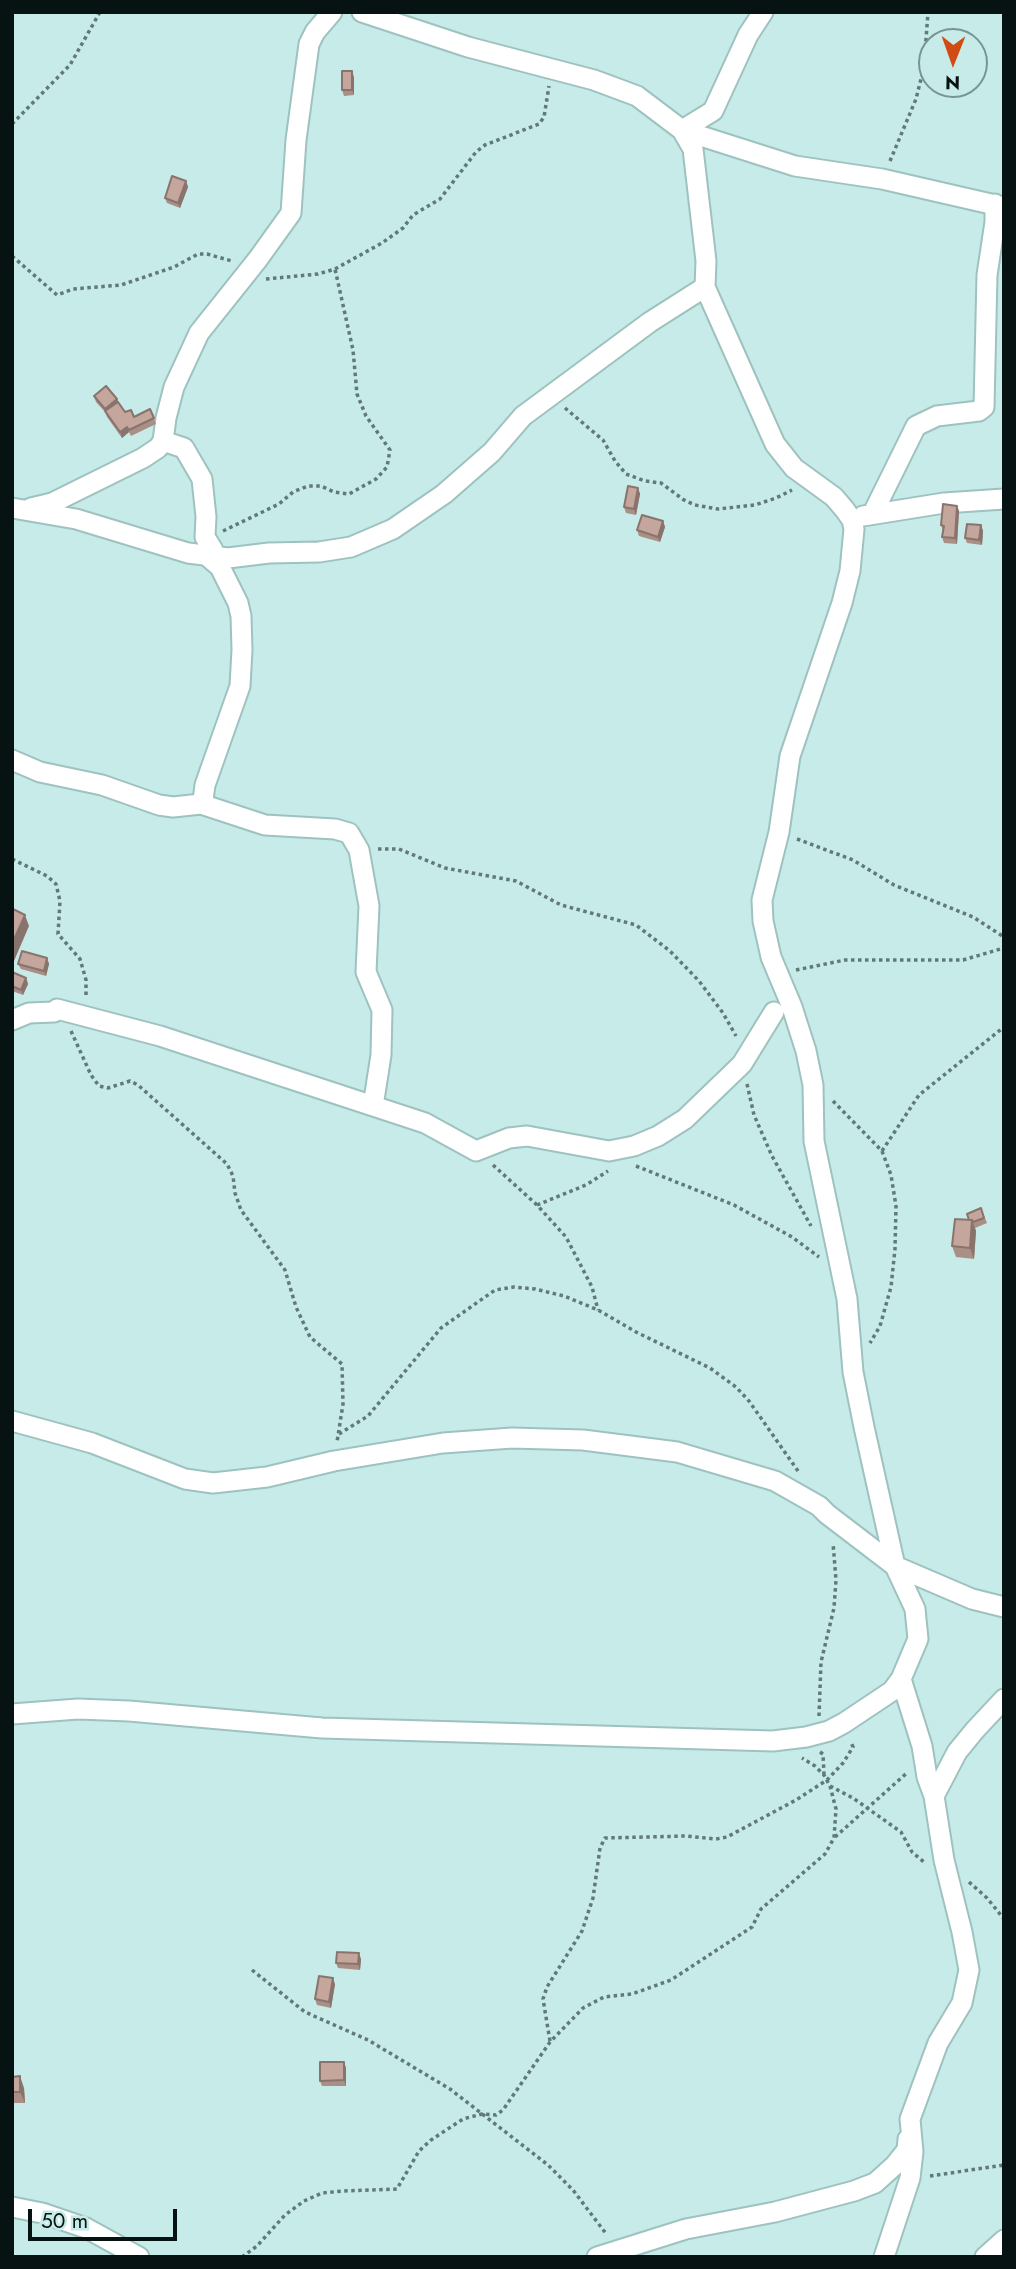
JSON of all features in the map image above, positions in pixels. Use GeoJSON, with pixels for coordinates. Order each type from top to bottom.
{"type":"FeatureCollection","features":[{"type":"Feature","properties":{"kind":"street"},"geometry":{"type":"LineString","coordinates":[[19,509],[52,503],[143,458],[163,441],[174,387],[199,333],[258,259],[290,213],[296,140],[309,44],[315,32],[332,12]]}},
{"type":"Feature","properties":{"kind":"street"},"geometry":{"type":"LineString","coordinates":[[362,12],[468,47],[594,80],[637,96],[682,130],[796,166],[882,178],[999,205],[987,275],[987,369],[984,407],[979,411],[937,416],[916,426],[873,513]]}},
{"type":"Feature","properties":{"kind":"street"},"geometry":{"type":"LineString","coordinates":[[682,130],[713,111],[748,35],[763,12]]}},
{"type":"Feature","properties":{"kind":"street"},"geometry":{"type":"LineString","coordinates":[[12,1714],[78,1709],[322,1728],[773,1741],[829,1731],[892,1691],[901,1679],[918,1639],[915,1609],[895,1566],[853,1372],[847,1300],[814,1141],[813,1085],[806,1051],[765,939],[762,900],[779,832],[790,756],[842,603],[853,548],[852,520],[834,498],[784,459],[705,287],[706,261],[693,149],[682,130]]}},
{"type":"Feature","properties":{"kind":"street"},"geometry":{"type":"LineString","coordinates":[[19,509],[90,522],[131,537],[205,546],[237,558],[351,547],[393,529],[444,494],[492,452],[523,416],[650,322],[705,287]]}},
{"type":"Feature","properties":{"kind":"street"},"geometry":{"type":"LineString","coordinates":[[163,441],[184,449],[202,479],[206,517],[205,546],[220,567],[238,603],[242,631],[240,686],[205,785],[203,800],[199,804]]}},
{"type":"Feature","properties":{"kind":"street"},"geometry":{"type":"LineString","coordinates":[[852,520],[873,513],[944,503],[1004,499]]}},
{"type":"Feature","properties":{"kind":"street"},"geometry":{"type":"LineString","coordinates":[[12,760],[40,772],[102,785],[159,805],[173,807],[199,804],[265,825],[335,829],[349,834],[359,850],[369,906],[366,972],[382,1010],[381,1055],[373,1106]]}},
{"type":"Feature","properties":{"kind":"street"},"geometry":{"type":"LineString","coordinates":[[12,1020],[29,1013],[54,1012],[57,1009],[160,1036],[425,1123],[476,1151],[509,1138],[527,1136],[610,1151],[634,1146],[658,1136],[685,1119],[742,1064],[774,1012]]}},
{"type":"Feature","properties":{"kind":"street"},"geometry":{"type":"LineString","coordinates":[[12,1421],[92,1443],[199,1482],[267,1478],[334,1461],[443,1443],[512,1438],[583,1440],[677,1452],[775,1481],[819,1506],[895,1566],[946,1590],[1004,1607]]}},
{"type":"Feature","properties":{"kind":"street"},"geometry":{"type":"LineString","coordinates":[[597,2257],[686,2229],[775,2212],[854,2191],[875,2183],[907,2150],[910,2119],[938,2043],[962,2003],[969,1970],[944,1860],[934,1796],[901,1679]]}},
{"type":"Feature","properties":{"kind":"street"},"geometry":{"type":"LineString","coordinates":[[934,1796],[957,1752],[1004,1699]]}},
{"type":"Feature","properties":{"kind":"street"},"geometry":{"type":"LineString","coordinates":[[884,2257],[910,2178],[914,2152],[910,2119]]}},
{"type":"Feature","properties":{"kind":"street"},"geometry":{"type":"LineString","coordinates":[[875,2183],[895,2186],[905,2184],[910,2178]]}},
{"type":"Feature","properties":{"kind":"street"},"geometry":{"type":"LineString","coordinates":[[12,2207],[41,2213],[86,2228],[139,2257]]}},
{"type":"Feature","properties":{"kind":"street"},"geometry":{"type":"LineString","coordinates":[[985,2257],[1004,2240]]}},
{"type":"Feature","properties":{"kind":"path"},"geometry":{"type":"LineString","coordinates":[[12,124],[70,65],[100,12]]}},
{"type":"Feature","properties":{"kind":"path"},"geometry":{"type":"LineString","coordinates":[[882,178],[916,99],[924,67],[928,12]]}},
{"type":"Feature","properties":{"kind":"path"},"geometry":{"type":"LineString","coordinates":[[239,282],[318,274],[335,269],[382,243],[402,228],[413,215],[440,199],[476,152],[485,145],[539,124],[544,117],[549,97],[549,67]]}},
{"type":"Feature","properties":{"kind":"path"},"geometry":{"type":"LineString","coordinates":[[12,256],[57,295],[74,289],[121,285],[174,267],[198,254],[207,254],[235,263],[258,259]]}},
{"type":"Feature","properties":{"kind":"path"},"geometry":{"type":"LineString","coordinates":[[205,546],[279,504],[293,492],[308,486],[321,486],[334,492],[349,494],[376,479],[387,467],[390,450],[366,416],[357,394],[353,350],[335,269]]}},
{"type":"Feature","properties":{"kind":"path"},"geometry":{"type":"LineString","coordinates":[[551,397],[603,440],[626,474],[645,481],[661,482],[695,505],[718,509],[755,505],[802,483],[802,475]]}},
{"type":"Feature","properties":{"kind":"path"},"geometry":{"type":"LineString","coordinates":[[779,832],[853,860],[894,885],[973,917],[1004,937]]}},
{"type":"Feature","properties":{"kind":"path"},"geometry":{"type":"LineString","coordinates":[[359,850],[399,849],[445,869],[516,881],[561,905],[636,925],[670,951],[723,1013],[738,1041],[754,1115],[777,1166],[812,1229]]}},
{"type":"Feature","properties":{"kind":"path"},"geometry":{"type":"LineString","coordinates":[[12,859],[47,876],[56,884],[60,901],[58,934],[80,960],[86,980],[86,1016]]}},
{"type":"Feature","properties":{"kind":"path"},"geometry":{"type":"LineString","coordinates":[[779,974],[820,963],[845,960],[963,960],[1004,948]]}},
{"type":"Feature","properties":{"kind":"path"},"geometry":{"type":"LineString","coordinates":[[57,1009],[67,1022],[91,1075],[99,1086],[108,1088],[130,1081],[138,1085],[227,1164],[233,1176],[241,1210],[285,1270],[296,1307],[310,1337],[342,1364],[343,1404],[334,1461]]}},
{"type":"Feature","properties":{"kind":"path"},"geometry":{"type":"LineString","coordinates":[[882,1151],[919,1095],[1004,1027]]}},
{"type":"Feature","properties":{"kind":"path"},"geometry":{"type":"LineString","coordinates":[[813,1085],[843,1109],[882,1151],[891,1175],[896,1206],[891,1287],[880,1326],[853,1372]]}},
{"type":"Feature","properties":{"kind":"path"},"geometry":{"type":"LineString","coordinates":[[476,1151],[537,1205],[566,1237],[592,1287],[598,1310]]}},
{"type":"Feature","properties":{"kind":"path"},"geometry":{"type":"LineString","coordinates":[[634,1165],[734,1205],[792,1237],[820,1257]]}},
{"type":"Feature","properties":{"kind":"path"},"geometry":{"type":"LineString","coordinates":[[537,1205],[586,1185],[614,1166]]}},
{"type":"Feature","properties":{"kind":"path"},"geometry":{"type":"LineString","coordinates":[[339,1434],[368,1416],[441,1328],[495,1290],[514,1287],[564,1296],[598,1310],[710,1368],[736,1387],[769,1426],[800,1475]]}},
{"type":"Feature","properties":{"kind":"path"},"geometry":{"type":"LineString","coordinates":[[806,1737],[821,1726],[818,1704],[821,1662],[834,1608],[834,1550],[827,1514]]}},
{"type":"Feature","properties":{"kind":"path"},"geometry":{"type":"LineString","coordinates":[[550,2042],[543,1999],[547,1987],[582,1931],[593,1898],[600,1847],[605,1838],[686,1836],[720,1839],[796,1800],[827,1780],[853,1747],[844,1723]]}},
{"type":"Feature","properties":{"kind":"path"},"geometry":{"type":"LineString","coordinates":[[242,2257],[303,2201],[322,2193],[343,2190],[397,2189],[419,2151],[431,2140],[463,2119],[482,2114],[496,2115],[503,2110],[550,2042],[583,2008],[604,1997],[650,1989],[671,1980],[752,1927],[761,1909],[825,1854],[834,1838],[910,1769],[922,1746]]}},
{"type":"Feature","properties":{"kind":"path"},"geometry":{"type":"LineString","coordinates":[[827,1780],[836,1809],[834,1838]]}},
{"type":"Feature","properties":{"kind":"path"},"geometry":{"type":"LineString","coordinates":[[830,1786],[869,1808],[901,1832],[912,1852],[924,1863]]}},
{"type":"Feature","properties":{"kind":"path"},"geometry":{"type":"LineString","coordinates":[[944,1860],[987,1898],[1004,1919]]}},
{"type":"Feature","properties":{"kind":"path"},"geometry":{"type":"LineString","coordinates":[[252,1970],[304,2012],[368,2040],[450,2089],[548,2165],[573,2190],[618,2251]]}},
{"type":"Feature","properties":{"kind":"path"},"geometry":{"type":"LineString","coordinates":[[910,2178],[1004,2165]]}},
{"type":"Feature","properties":{"kind":"building"},"geometry":{"type":"Polygon","coordinates":[[[342,71],[352,71],[352,90],[342,90],[342,71]]]}},
{"type":"Feature","properties":{"kind":"building"},"geometry":{"type":"Polygon","coordinates":[[[172,176],[186,181],[178,203],[165,198],[172,176]]]}},
{"type":"Feature","properties":{"kind":"building"},"geometry":{"type":"Polygon","coordinates":[[[106,386],[117,399],[105,409],[94,396],[106,386]]]}},
{"type":"Feature","properties":{"kind":"building"},"geometry":{"type":"Polygon","coordinates":[[[118,402],[125,412],[131,410],[134,417],[150,409],[154,418],[120,432],[105,411],[118,402]]]}},
{"type":"Feature","properties":{"kind":"building"},"geometry":{"type":"Polygon","coordinates":[[[628,486],[638,488],[634,509],[624,507],[628,486]]]}},
{"type":"Feature","properties":{"kind":"building"},"geometry":{"type":"Polygon","coordinates":[[[943,504],[957,506],[955,538],[942,537],[943,504]]]}},
{"type":"Feature","properties":{"kind":"building"},"geometry":{"type":"Polygon","coordinates":[[[642,515],[663,521],[658,537],[637,530],[642,515]]]}},
{"type":"Feature","properties":{"kind":"building"},"geometry":{"type":"Polygon","coordinates":[[[967,524],[981,525],[979,540],[965,538],[967,524]]]}},
{"type":"Feature","properties":{"kind":"building"},"geometry":{"type":"Polygon","coordinates":[[[12,910],[25,915],[12,944],[12,910]]]}},
{"type":"Feature","properties":{"kind":"building"},"geometry":{"type":"Polygon","coordinates":[[[22,951],[47,958],[44,971],[18,964],[22,951]]]}},
{"type":"Feature","properties":{"kind":"building"},"geometry":{"type":"Polygon","coordinates":[[[12,972],[26,978],[21,990],[12,986],[12,972]]]}},
{"type":"Feature","properties":{"kind":"building"},"geometry":{"type":"Polygon","coordinates":[[[981,1208],[984,1218],[973,1222],[969,1220],[967,1214],[981,1208]]]}},
{"type":"Feature","properties":{"kind":"building"},"geometry":{"type":"Polygon","coordinates":[[[955,1219],[972,1220],[970,1248],[952,1246],[955,1219]]]}},
{"type":"Feature","properties":{"kind":"building"},"geometry":{"type":"Polygon","coordinates":[[[337,1952],[359,1953],[358,1964],[336,1963],[337,1952]]]}},
{"type":"Feature","properties":{"kind":"building"},"geometry":{"type":"Polygon","coordinates":[[[319,1976],[333,1978],[329,2002],[315,1999],[319,1976]]]}},
{"type":"Feature","properties":{"kind":"building"},"geometry":{"type":"Polygon","coordinates":[[[320,2062],[344,2062],[344,2080],[320,2081],[320,2062]]]}},
{"type":"Feature","properties":{"kind":"building"},"geometry":{"type":"Polygon","coordinates":[[[20,2076],[20,2092],[12,2092],[12,2077],[20,2076]]]}}]}
